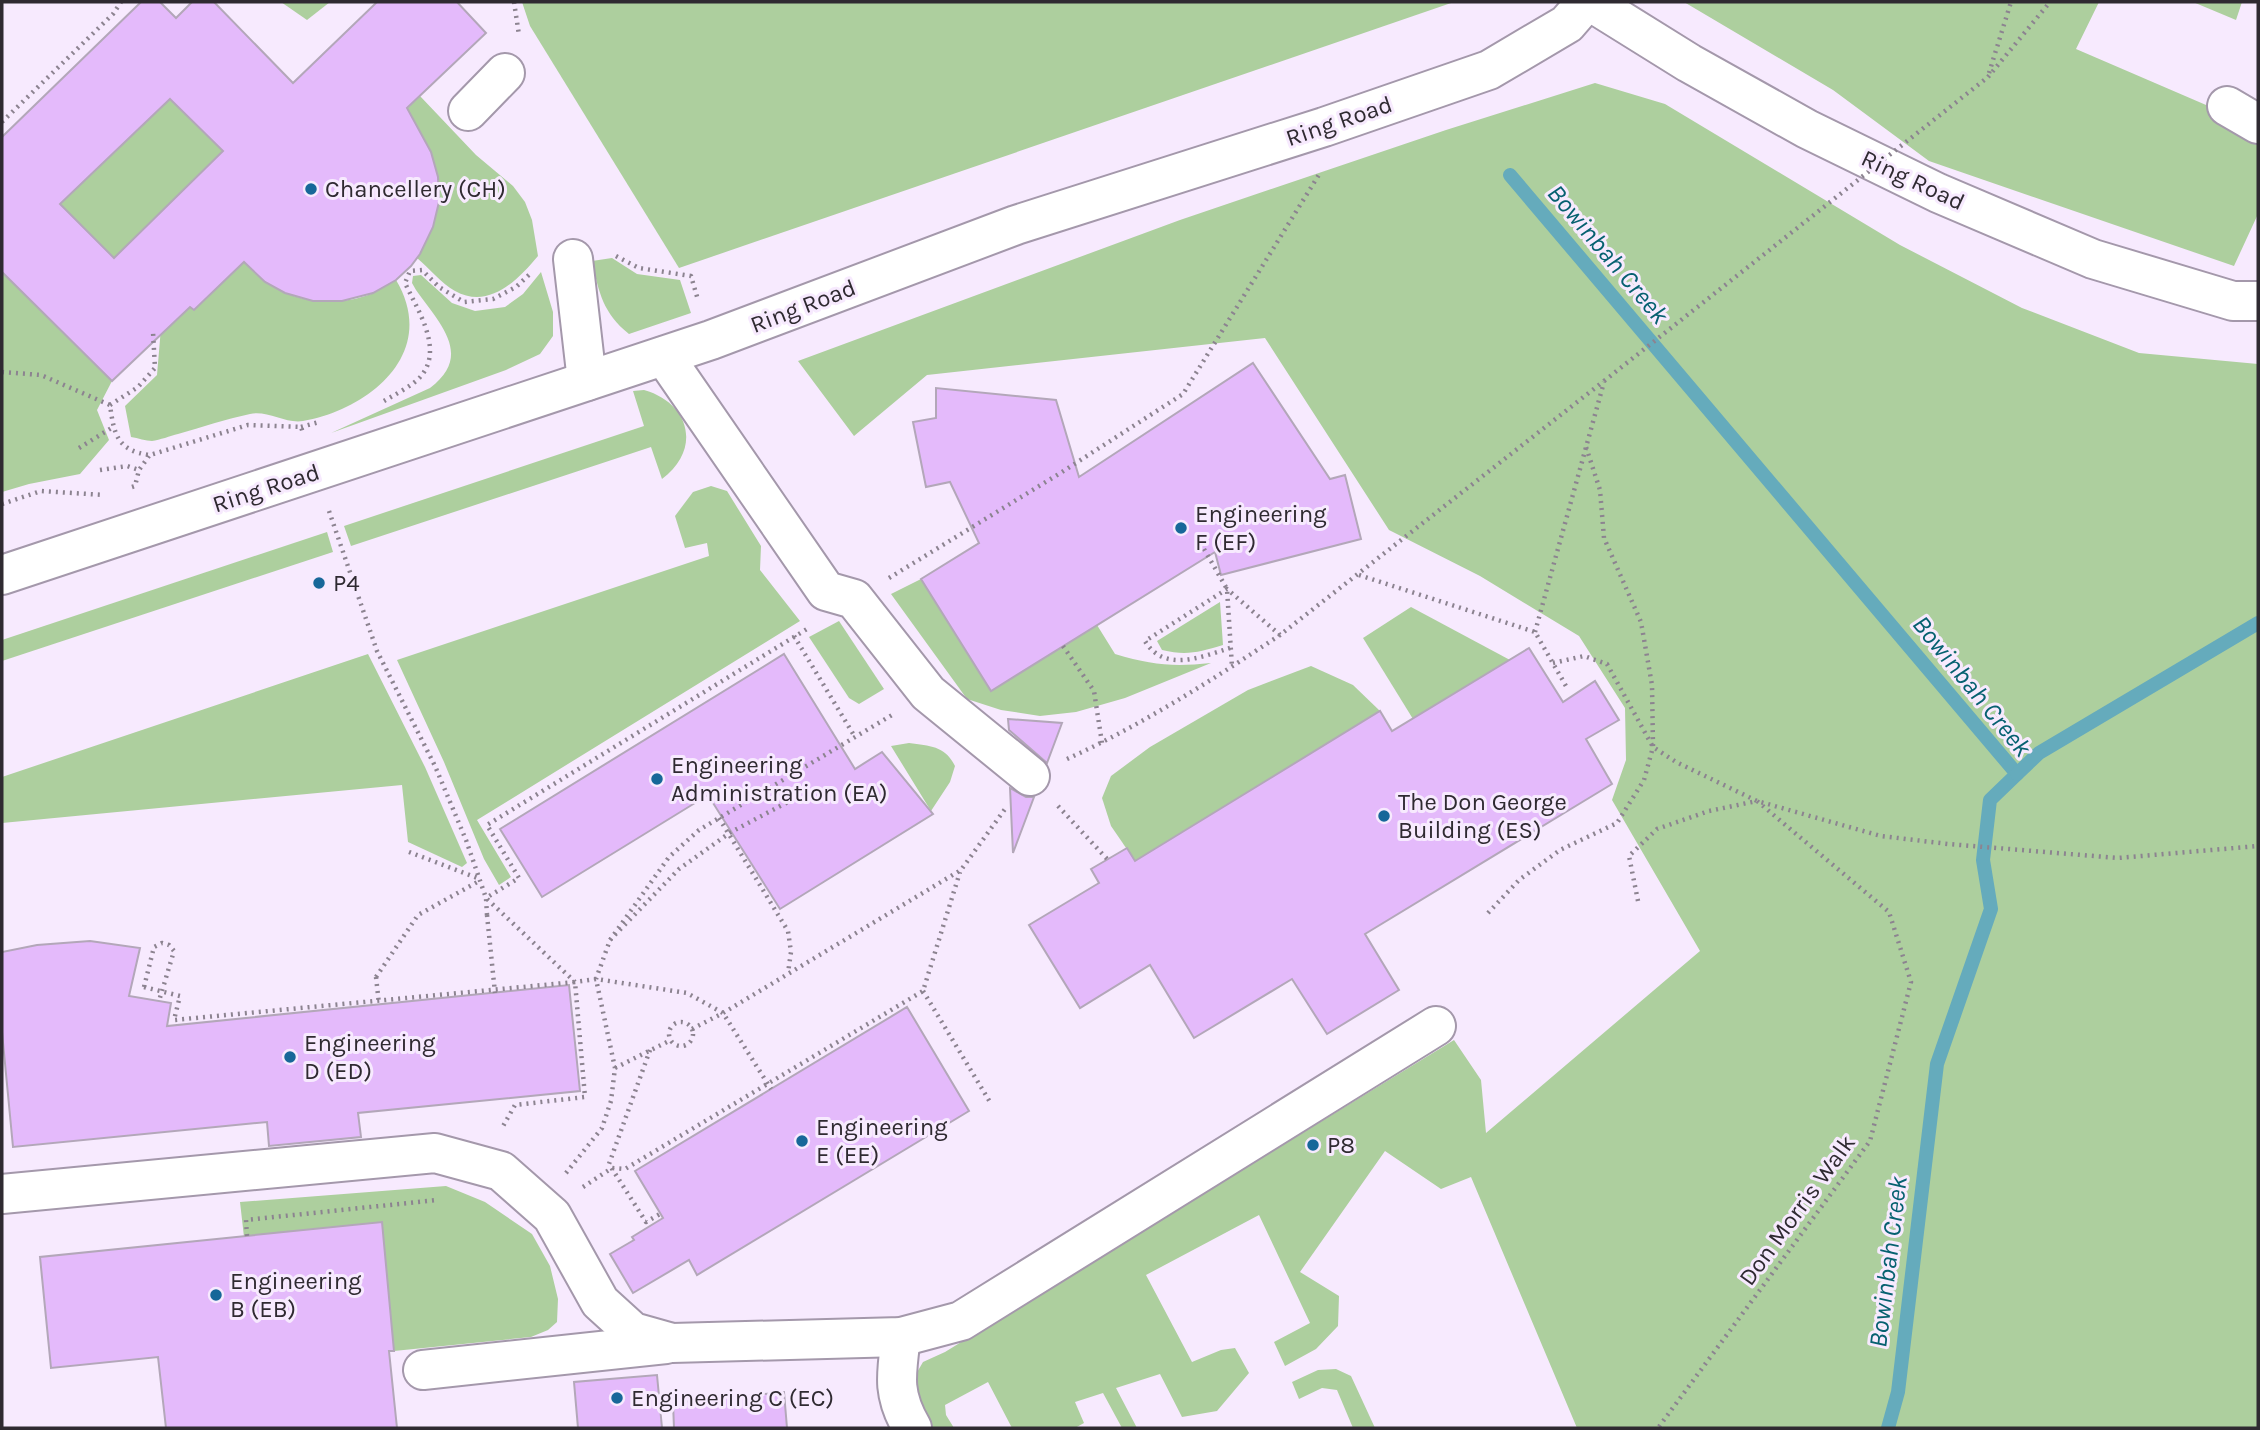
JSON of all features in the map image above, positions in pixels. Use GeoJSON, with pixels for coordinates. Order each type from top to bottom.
{"type":"FeatureCollection","features":[{"type":"Feature","properties":{"kind":"street","name":"Ring Road"},"geometry":{"type":"LineString","coordinates":[[2,575],[711,341],[1016,226],[1311,131],[1489,70],[1567,23],[1588,2],[1689,63],[1807,129],[1938,193],[2093,259],[2233,301],[2258,301]]}},
{"type":"Feature","properties":{"kind":"street"},"geometry":{"type":"LineString","coordinates":[[468,111],[505,73]]}},
{"type":"Feature","properties":{"kind":"street"},"geometry":{"type":"LineString","coordinates":[[573,259],[587,381]]}},
{"type":"Feature","properties":{"kind":"street"},"geometry":{"type":"LineString","coordinates":[[664,356],[826,591],[854,599],[928,693],[1030,776]]}},
{"type":"Feature","properties":{"kind":"street"},"geometry":{"type":"LineString","coordinates":[[423,1370],[672,1343],[901,1337],[961,1321],[1436,1026]]}},
{"type":"Feature","properties":{"kind":"street"},"geometry":{"type":"LineString","coordinates":[[2,1194],[435,1153],[500,1171],[552,1216],[600,1302],[633,1332],[672,1343]]}},
{"type":"Feature","properties":{"kind":"street"},"geometry":{"type":"LineString","coordinates":[[901,1337],[895,1380],[904,1414],[912,1428]]}},
{"type":"Feature","properties":{"kind":"path"},"geometry":{"type":"LineString","coordinates":[[2,122],[113,14],[121,2]]}},
{"type":"Feature","properties":{"kind":"path"},"geometry":{"type":"LineString","coordinates":[[1988,77],[2011,2]]}},
{"type":"Feature","properties":{"kind":"path"},"geometry":{"type":"LineString","coordinates":[[582,1188],[612,1168],[625,1169],[769,1087],[923,991],[961,870],[1030,776],[1102,743],[1232,667],[1280,635],[1988,77],[2050,2]]}},
{"type":"Feature","properties":{"kind":"path"},"geometry":{"type":"LineString","coordinates":[[486,898],[519,878],[487,825],[1062,472],[1183,394],[1324,166]]}},
{"type":"Feature","properties":{"kind":"path"},"geometry":{"type":"LineString","coordinates":[[610,252],[639,268],[691,276],[700,305]]}},
{"type":"Feature","properties":{"kind":"path"},"geometry":{"type":"LineString","coordinates":[[378,405],[421,376],[429,357],[429,335],[405,283],[410,271],[422,270],[439,287],[464,302],[493,299],[516,287],[523,280]]}},
{"type":"Feature","properties":{"kind":"path"},"geometry":{"type":"LineString","coordinates":[[110,405],[138,387],[155,368],[153,332]]}},
{"type":"Feature","properties":{"kind":"path"},"geometry":{"type":"LineString","coordinates":[[2,372],[41,375],[110,405]]}},
{"type":"Feature","properties":{"kind":"path"},"geometry":{"type":"LineString","coordinates":[[1535,632],[1604,381]]}},
{"type":"Feature","properties":{"kind":"path"},"geometry":{"type":"LineString","coordinates":[[110,405],[113,427],[121,444],[135,453],[150,455],[248,425],[301,427],[327,420]]}},
{"type":"Feature","properties":{"kind":"path"},"geometry":{"type":"LineString","coordinates":[[79,448],[113,427]]}},
{"type":"Feature","properties":{"kind":"path"},"geometry":{"type":"LineString","coordinates":[[301,427],[305,440]]}},
{"type":"Feature","properties":{"kind":"path"},"geometry":{"type":"LineString","coordinates":[[1488,913],[1518,880],[1560,850],[1617,823],[1644,780],[1653,747],[1652,685],[1642,622],[1604,538],[1600,490],[1586,447]]}},
{"type":"Feature","properties":{"kind":"path"},"geometry":{"type":"LineString","coordinates":[[127,489],[135,486],[139,470],[150,455]]}},
{"type":"Feature","properties":{"kind":"path"},"geometry":{"type":"LineString","coordinates":[[100,470],[127,466],[139,470]]}},
{"type":"Feature","properties":{"kind":"path"},"geometry":{"type":"LineString","coordinates":[[2,504],[41,491],[111,494]]}},
{"type":"Feature","properties":{"kind":"path"},"geometry":{"type":"LineString","coordinates":[[327,505],[377,651],[435,766],[481,880],[486,898],[495,993]]}},
{"type":"Feature","properties":{"kind":"path"},"geometry":{"type":"LineString","coordinates":[[1204,549],[1227,589],[1280,635]]}},
{"type":"Feature","properties":{"kind":"path"},"geometry":{"type":"LineString","coordinates":[[1357,574],[1535,632],[1566,686]]}},
{"type":"Feature","properties":{"kind":"path"},"geometry":{"type":"LineString","coordinates":[[1227,589],[1145,641],[1152,652],[1179,661],[1230,649]]}},
{"type":"Feature","properties":{"kind":"path"},"geometry":{"type":"LineString","coordinates":[[1227,589],[1232,667]]}},
{"type":"Feature","properties":{"kind":"path"},"geometry":{"type":"LineString","coordinates":[[794,636],[855,737]]}},
{"type":"Feature","properties":{"kind":"path"},"geometry":{"type":"LineString","coordinates":[[1063,646],[1094,691],[1102,743]]}},
{"type":"Feature","properties":{"kind":"path"},"geometry":{"type":"LineString","coordinates":[[1553,663],[1584,656],[1606,664],[1653,747],[1676,762],[1757,801],[1881,836],[2118,858],[2258,846]]}},
{"type":"Feature","properties":{"kind":"path"},"geometry":{"type":"LineString","coordinates":[[565,1174],[601,1128],[611,1101],[615,1068],[596,979],[610,940],[669,857],[699,830],[928,693]]}},
{"type":"Feature","properties":{"kind":"path"},"geometry":{"type":"LineString","coordinates":[[1030,776],[1108,860]]}},
{"type":"Feature","properties":{"kind":"path"},"geometry":{"type":"LineString","coordinates":[[1638,901],[1629,856],[1657,829],[1709,811],[1757,801]]}},
{"type":"Feature","properties":{"kind":"path","name":"Don Morris Walk"},"geometry":{"type":"LineString","coordinates":[[1658,1428],[1870,1142],[1911,982],[1889,912],[1757,801]]}},
{"type":"Feature","properties":{"kind":"path"},"geometry":{"type":"LineString","coordinates":[[610,940],[679,869],[731,832],[788,802]]}},
{"type":"Feature","properties":{"kind":"path"},"geometry":{"type":"LineString","coordinates":[[719,818],[788,931],[791,952],[788,974]]}},
{"type":"Feature","properties":{"kind":"path"},"geometry":{"type":"LineString","coordinates":[[409,852],[481,880]]}},
{"type":"Feature","properties":{"kind":"path"},"geometry":{"type":"LineString","coordinates":[[692,1029],[961,870]]}},
{"type":"Feature","properties":{"kind":"path"},"geometry":{"type":"LineString","coordinates":[[379,1004],[376,977],[418,915],[481,880]]}},
{"type":"Feature","properties":{"kind":"path"},"geometry":{"type":"LineString","coordinates":[[486,898],[575,982],[585,1097],[515,1105],[501,1130]]}},
{"type":"Feature","properties":{"kind":"path"},"geometry":{"type":"LineString","coordinates":[[159,1001],[174,951],[162,943],[155,947],[144,987],[180,996],[174,1020],[596,979],[687,993],[723,1013],[769,1087]]}},
{"type":"Feature","properties":{"kind":"path"},"geometry":{"type":"LineString","coordinates":[[923,991],[990,1102]]}},
{"type":"Feature","properties":{"kind":"path"},"geometry":{"type":"LineString","coordinates":[[687,1023],[692,1029],[694,1037],[690,1043],[676,1045],[671,1040],[669,1032],[673,1025],[687,1023]]}},
{"type":"Feature","properties":{"kind":"path"},"geometry":{"type":"LineString","coordinates":[[615,1068],[671,1040]]}},
{"type":"Feature","properties":{"kind":"path"},"geometry":{"type":"LineString","coordinates":[[650,1050],[609,1164],[646,1222],[660,1214]]}},
{"type":"Feature","properties":{"kind":"path"},"geometry":{"type":"LineString","coordinates":[[247,1236],[246,1220],[444,1199]]}},
{"type":"Feature","properties":{"kind":"green space"},"geometry":{"type":"Polygon","coordinates":[[[281,2],[330,2],[307,20],[281,2]]]}},
{"type":"Feature","properties":{"kind":"green space"},"geometry":{"type":"Polygon","coordinates":[[[522,2],[1454,2],[679,268],[530,26],[522,2]]]}},
{"type":"Feature","properties":{"kind":"green space"},"geometry":{"type":"Polygon","coordinates":[[[1684,2],[2099,2],[2076,49],[2220,111],[2258,141],[2258,214],[2234,266],[1929,161],[1833,90],[1684,2]]]}},
{"type":"Feature","properties":{"kind":"green space"},"geometry":{"type":"Polygon","coordinates":[[[2193,2],[2242,2],[2236,20],[2193,2]]]}},
{"type":"Feature","properties":{"kind":"green space"},"geometry":{"type":"Polygon","coordinates":[[[1595,83],[1665,104],[1900,245],[2022,308],[2139,353],[2258,364],[2258,1428],[1577,1428],[1471,1177],[1441,1189],[1385,1151],[1300,1272],[1339,1296],[1338,1326],[1316,1349],[1285,1366],[1274,1342],[1310,1323],[1259,1215],[1146,1275],[1192,1362],[1221,1350],[1235,1348],[1249,1373],[1217,1411],[1182,1417],[1160,1374],[1116,1388],[1137,1428],[1122,1428],[1103,1393],[1075,1402],[1084,1423],[1075,1428],[1012,1428],[988,1382],[945,1405],[946,1415],[954,1428],[931,1428],[917,1404],[912,1381],[923,1362],[945,1352],[1454,1040],[1481,1080],[1486,1133],[1700,951],[1612,800],[1626,760],[1625,708],[1579,636],[1480,576],[1389,530],[1265,338],[927,375],[854,436],[798,361],[1180,220],[1595,83]]]}},
{"type":"Feature","properties":{"kind":"green space"},"geometry":{"type":"Polygon","coordinates":[[[420,96],[476,155],[513,186],[525,202],[532,220],[538,256],[512,283],[491,295],[468,296],[455,291],[417,258],[435,220],[438,201],[438,182],[428,146],[404,112],[420,96]]]}},
{"type":"Feature","properties":{"kind":"green space"},"geometry":{"type":"Polygon","coordinates":[[[170,99],[223,151],[114,258],[60,204],[170,99]]]}},
{"type":"Feature","properties":{"kind":"green space"},"geometry":{"type":"Polygon","coordinates":[[[612,258],[637,274],[680,280],[691,313],[629,334],[613,318],[603,302],[592,261],[612,258]]]}},
{"type":"Feature","properties":{"kind":"green space"},"geometry":{"type":"Polygon","coordinates":[[[244,262],[277,289],[289,295],[317,301],[358,298],[396,280],[407,306],[409,331],[403,353],[391,373],[374,390],[352,404],[303,421],[290,421],[256,413],[155,440],[131,437],[125,406],[157,375],[162,316],[183,299],[194,310],[244,262]]]}},
{"type":"Feature","properties":{"kind":"green space"},"geometry":{"type":"Polygon","coordinates":[[[2,272],[112,381],[97,410],[109,440],[80,474],[2,492],[2,272]]]}},
{"type":"Feature","properties":{"kind":"green space"},"geometry":{"type":"Polygon","coordinates":[[[541,272],[553,312],[553,336],[540,354],[506,370],[331,433],[430,388],[443,376],[450,363],[448,339],[412,283],[413,276],[421,275],[452,303],[475,311],[505,307],[523,294],[541,272]]]}},
{"type":"Feature","properties":{"kind":"green space"},"geometry":{"type":"Polygon","coordinates":[[[644,390],[660,396],[672,405],[685,428],[683,454],[675,467],[662,479],[651,447],[351,546],[344,526],[644,426],[633,391],[644,390]]]}},
{"type":"Feature","properties":{"kind":"green space"},"geometry":{"type":"Polygon","coordinates":[[[711,486],[727,491],[761,546],[760,570],[800,621],[477,820],[511,877],[499,885],[484,859],[444,762],[397,660],[709,556],[707,543],[685,548],[675,516],[693,492],[711,486]]]}},
{"type":"Feature","properties":{"kind":"green space"},"geometry":{"type":"Polygon","coordinates":[[[327,532],[333,552],[2,661],[2,640],[327,532]]]}},
{"type":"Feature","properties":{"kind":"green space"},"geometry":{"type":"Polygon","coordinates":[[[921,579],[991,691],[1097,625],[1115,654],[1163,664],[1211,663],[1125,698],[1076,712],[1040,716],[1001,710],[967,699],[891,594],[921,579]]]}},
{"type":"Feature","properties":{"kind":"green space"},"geometry":{"type":"Polygon","coordinates":[[[1220,602],[1223,645],[1193,652],[1162,650],[1157,641],[1220,602]]]}},
{"type":"Feature","properties":{"kind":"green space"},"geometry":{"type":"Polygon","coordinates":[[[1411,607],[1510,660],[1413,719],[1363,638],[1411,607]]]}},
{"type":"Feature","properties":{"kind":"green space"},"geometry":{"type":"Polygon","coordinates":[[[839,621],[884,689],[859,704],[849,698],[809,637],[839,621]]]}},
{"type":"Feature","properties":{"kind":"green space"},"geometry":{"type":"Polygon","coordinates":[[[368,654],[425,767],[467,863],[462,867],[408,842],[402,785],[2,823],[2,777],[368,654]]]}},
{"type":"Feature","properties":{"kind":"green space"},"geometry":{"type":"Polygon","coordinates":[[[1311,666],[1353,685],[1380,711],[1135,861],[1111,826],[1102,798],[1111,776],[1150,747],[1248,690],[1311,666]]]}},
{"type":"Feature","properties":{"kind":"green space"},"geometry":{"type":"Polygon","coordinates":[[[909,743],[931,746],[942,751],[955,766],[950,782],[931,811],[891,746],[909,743]]]}},
{"type":"Feature","properties":{"kind":"green space"},"geometry":{"type":"Polygon","coordinates":[[[446,1186],[485,1202],[532,1234],[550,1266],[558,1299],[557,1322],[548,1330],[531,1337],[394,1351],[382,1222],[244,1237],[240,1202],[446,1186]]]}},
{"type":"Feature","properties":{"kind":"green space"},"geometry":{"type":"Polygon","coordinates":[[[1336,1369],[1351,1376],[1375,1428],[1353,1428],[1337,1390],[1322,1388],[1299,1399],[1292,1382],[1318,1370],[1336,1369]]]}},
{"type":"Feature","properties":{"kind":"building","name":"Chancellery (CH)"},"geometry":{"type":"Polygon","coordinates":[[[141,2],[160,2],[176,18],[192,2],[214,2],[293,83],[377,2],[457,2],[486,33],[407,108],[431,152],[438,177],[439,202],[433,227],[420,254],[396,280],[373,293],[342,301],[313,301],[285,293],[265,282],[244,262],[194,310],[190,307],[112,381],[2,272],[2,137],[141,2]],[[170,99],[60,204],[114,258],[223,151],[170,99]]]}},
{"type":"Feature","properties":{"kind":"building","name":"Engineering F (EF)"},"geometry":{"type":"Polygon","coordinates":[[[1253,363],[1330,479],[1345,475],[1361,539],[1221,575],[1215,552],[991,691],[921,579],[979,543],[950,482],[926,487],[913,422],[936,418],[936,388],[1056,400],[1079,477],[1253,363]]]}},
{"type":"Feature","properties":{"kind":"building","name":"The Don George Building (ES)"},"geometry":{"type":"Polygon","coordinates":[[[1529,648],[1563,702],[1595,681],[1619,720],[1586,739],[1612,784],[1365,934],[1399,990],[1327,1034],[1292,979],[1194,1038],[1150,965],[1080,1008],[1029,925],[1099,883],[1091,869],[1127,848],[1135,861],[1380,711],[1392,731],[1529,648]]]}},
{"type":"Feature","properties":{"kind":"building","name":"Engineering Administration (EA)"},"geometry":{"type":"Polygon","coordinates":[[[784,654],[855,769],[882,752],[933,814],[780,909],[708,795],[542,897],[500,829],[784,654]]]}},
{"type":"Feature","properties":{"kind":"building"},"geometry":{"type":"Polygon","coordinates":[[[1008,719],[1062,723],[1047,763],[1009,730],[1008,719]]]}},
{"type":"Feature","properties":{"kind":"building"},"geometry":{"type":"Polygon","coordinates":[[[1010,788],[1026,797],[1034,797],[1013,853],[1010,788]]]}},
{"type":"Feature","properties":{"kind":"building","name":"Engineering D (ED)"},"geometry":{"type":"Polygon","coordinates":[[[90,941],[140,948],[129,996],[171,1003],[167,1026],[569,985],[580,1091],[358,1113],[361,1137],[269,1146],[267,1122],[13,1147],[2,1032],[2,952],[37,945],[90,941]]]}},
{"type":"Feature","properties":{"kind":"building","name":"Engineering E (EE)"},"geometry":{"type":"Polygon","coordinates":[[[907,1007],[969,1111],[697,1275],[689,1260],[633,1293],[610,1254],[663,1218],[635,1171],[907,1007]]]}},
{"type":"Feature","properties":{"kind":"building","name":"Engineering B (EB)"},"geometry":{"type":"Polygon","coordinates":[[[382,1222],[394,1351],[389,1351],[397,1428],[166,1428],[158,1357],[51,1368],[40,1257],[382,1222]]]}},
{"type":"Feature","properties":{"kind":"building"},"geometry":{"type":"Polygon","coordinates":[[[657,1375],[662,1428],[578,1428],[574,1382],[657,1375]]]}},
{"type":"Feature","properties":{"kind":"building"},"geometry":{"type":"Polygon","coordinates":[[[784,1392],[787,1428],[674,1428],[673,1403],[784,1392]]]}},
{"type":"Feature","properties":{"kind":"waterway","name":"Bowinbah Creek"},"geometry":{"type":"LineString","coordinates":[[1510,175],[2017,774],[1990,800],[1983,860],[1991,909],[1937,1064],[1898,1392],[1888,1428]]}},
{"type":"Feature","properties":{"kind":"waterway"},"geometry":{"type":"LineString","coordinates":[[2017,774],[2039,753],[2258,623]]}},
{"type":"Feature","properties":{"kind":"place","name":"Chancellery (CH)"},"geometry":{"type":"Point","coordinates":[311,189]}},
{"type":"Feature","properties":{"kind":"place","name":"Engineering F (EF)"},"geometry":{"type":"Point","coordinates":[1181,528]}},
{"type":"Feature","properties":{"kind":"place","name":"P4"},"geometry":{"type":"Point","coordinates":[319,583]}},
{"type":"Feature","properties":{"kind":"place","name":"Engineering Administration (EA)"},"geometry":{"type":"Point","coordinates":[657,779]}},
{"type":"Feature","properties":{"kind":"place","name":"The Don George Building (ES)"},"geometry":{"type":"Point","coordinates":[1384,816]}},
{"type":"Feature","properties":{"kind":"place","name":"Engineering D (ED)"},"geometry":{"type":"Point","coordinates":[290,1057]}},
{"type":"Feature","properties":{"kind":"place","name":"Engineering E (EE)"},"geometry":{"type":"Point","coordinates":[802,1141]}},
{"type":"Feature","properties":{"kind":"place","name":"P8"},"geometry":{"type":"Point","coordinates":[1313,1145]}},
{"type":"Feature","properties":{"kind":"place","name":"Engineering B (EB)"},"geometry":{"type":"Point","coordinates":[216,1295]}},
{"type":"Feature","properties":{"kind":"place","name":"Engineering C (EC)"},"geometry":{"type":"Point","coordinates":[617,1398]}}]}
